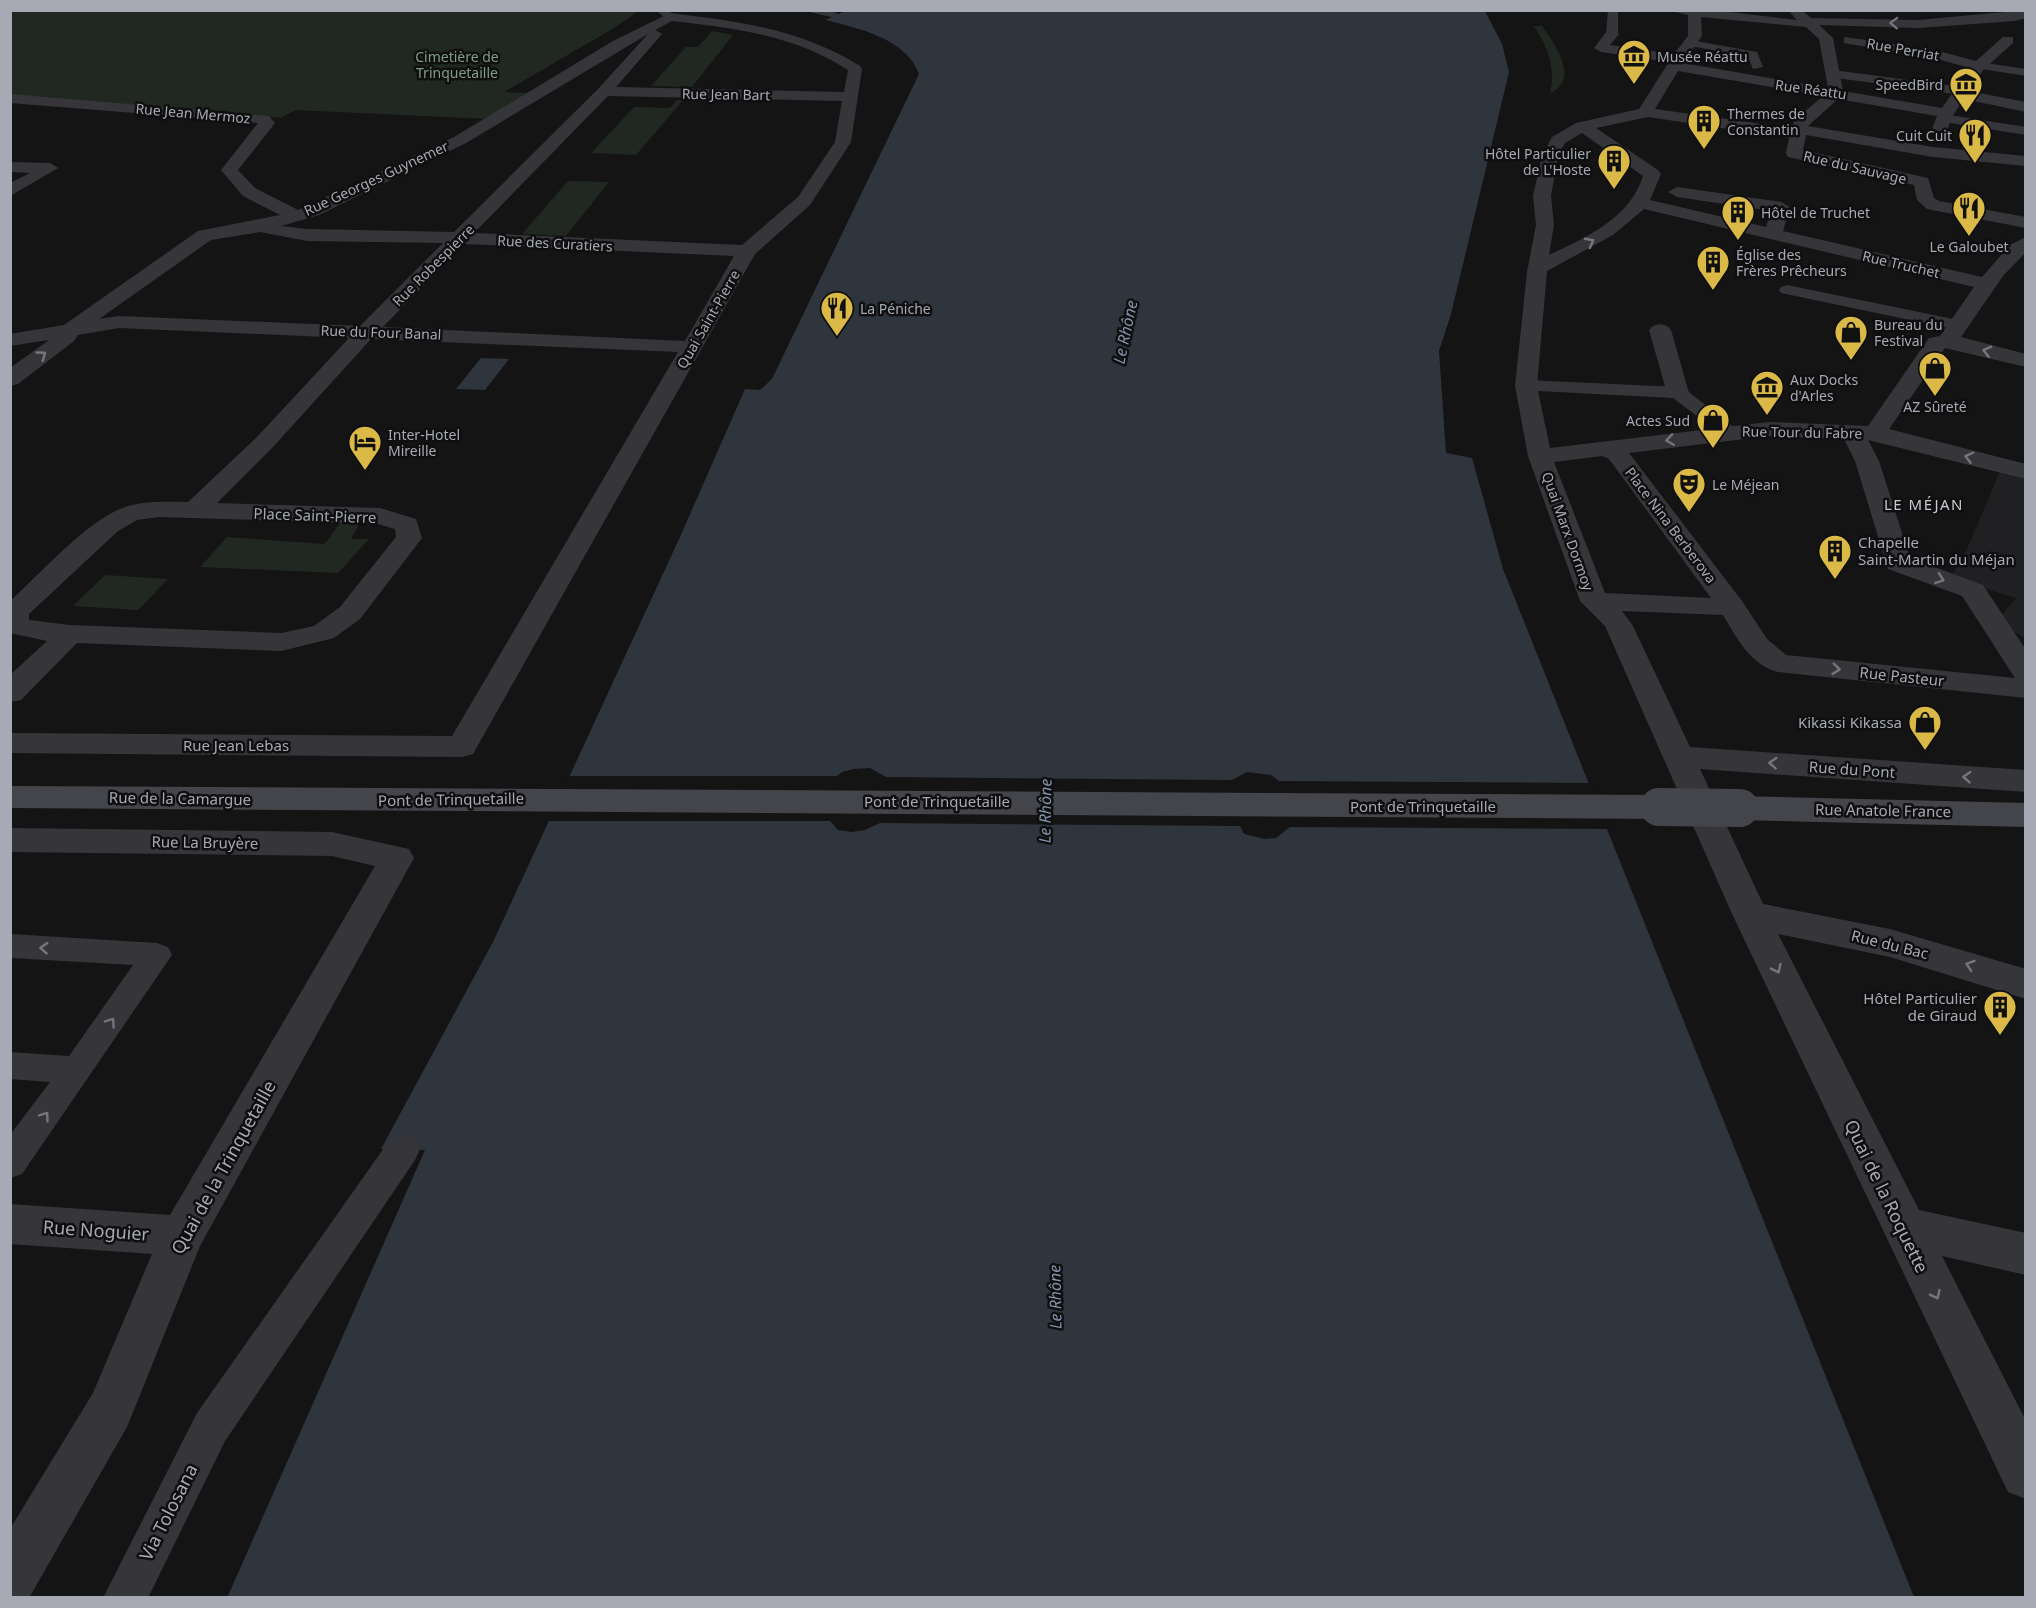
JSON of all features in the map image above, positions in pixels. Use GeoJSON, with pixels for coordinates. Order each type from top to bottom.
{"type":"FeatureCollection","features":[{"type":"Feature","properties":{"kind":"main road","name":"Rue de la Camargue"},"geometry":{"type":"LineString","coordinates":[[10,797],[350,800]]}},
{"type":"Feature","properties":{"kind":"main road","name":"Pont de Trinquetaille"},"geometry":{"type":"LineString","coordinates":[[350,800],[486,798],[1740,808]]}},
{"type":"Feature","properties":{"kind":"main road","name":"Rue Anatole France"},"geometry":{"type":"LineString","coordinates":[[1740,808],[2025,815]]}},
{"type":"Feature","properties":{"kind":"street"},"geometry":{"type":"LineString","coordinates":[[1673,10],[1811,23],[1851,16],[1918,24],[1969,34]]}},
{"type":"Feature","properties":{"kind":"street"},"geometry":{"type":"LineString","coordinates":[[1794,10],[1826,38],[1836,93],[1801,123],[1798,132]]}},
{"type":"Feature","properties":{"kind":"street"},"geometry":{"type":"LineString","coordinates":[[1582,126],[1641,116],[1645,112],[1695,36],[1694,13]]}},
{"type":"Feature","properties":{"kind":"street","name":"Rue Robespierre"},"geometry":{"type":"LineString","coordinates":[[194,511],[265,442],[367,331],[604,91],[665,14]]}},
{"type":"Feature","properties":{"kind":"street","name":"Quai Saint-Pierre"},"geometry":{"type":"LineString","coordinates":[[462,747],[747,251],[804,201],[843,142],[855,69],[840,58],[803,41],[776,34],[665,14]]}},
{"type":"Feature","properties":{"kind":"street","name":"Rue Georges Guynemer"},"geometry":{"type":"LineString","coordinates":[[10,340],[70,330],[205,235],[256,227],[314,211],[460,140],[665,14]]}},
{"type":"Feature","properties":{"kind":"street"},"geometry":{"type":"LineString","coordinates":[[1918,24],[2012,15]]}},
{"type":"Feature","properties":{"kind":"street","name":"Rue Réattu"},"geometry":{"type":"LineString","coordinates":[[1612,34],[1601,48],[1945,116]]}},
{"type":"Feature","properties":{"kind":"street","name":"Rue Perriat"},"geometry":{"type":"LineString","coordinates":[[1826,38],[1931,53],[1979,66]]}},
{"type":"Feature","properties":{"kind":"street"},"geometry":{"type":"LineString","coordinates":[[1989,38],[2025,43]]}},
{"type":"Feature","properties":{"kind":"street"},"geometry":{"type":"LineString","coordinates":[[2008,40],[1997,53],[1979,66],[1945,116],[1935,145],[2025,177]]}},
{"type":"Feature","properties":{"kind":"street","name":"Rue Jean Bart"},"geometry":{"type":"LineString","coordinates":[[604,91],[849,97]]}},
{"type":"Feature","properties":{"kind":"street"},"geometry":{"type":"LineString","coordinates":[[1961,93],[2025,107]]}},
{"type":"Feature","properties":{"kind":"street","name":"Rue Jean Mermoz"},"geometry":{"type":"LineString","coordinates":[[10,98],[263,119],[267,123],[229,170],[249,192],[295,215]]}},
{"type":"Feature","properties":{"kind":"street"},"geometry":{"type":"LineString","coordinates":[[1645,112],[2025,161]]}},
{"type":"Feature","properties":{"kind":"street"},"geometry":{"type":"LineString","coordinates":[[1538,268],[1604,234],[1645,196],[1652,174],[1582,126]]}},
{"type":"Feature","properties":{"kind":"street","name":"Quai Marx Dormoy"},"geometry":{"type":"LineString","coordinates":[[1582,126],[1558,140],[1550,156],[1542,196],[1545,225],[1538,268],[1526,386],[1540,456],[1594,601],[1609,612],[1618,626],[1751,916]]}},
{"type":"Feature","properties":{"kind":"street","name":"Rue du Sauvage"},"geometry":{"type":"LineString","coordinates":[[1798,132],[1794,153],[1922,182],[1924,196],[1933,205],[2025,223]]}},
{"type":"Feature","properties":{"kind":"street"},"geometry":{"type":"LineString","coordinates":[[10,166],[50,168],[10,190]]}},
{"type":"Feature","properties":{"kind":"street"},"geometry":{"type":"LineString","coordinates":[[1645,196],[1781,207],[1773,234]]}},
{"type":"Feature","properties":{"kind":"street","name":"Rue Truchet"},"geometry":{"type":"LineString","coordinates":[[1645,196],[1773,234],[1988,284]]}},
{"type":"Feature","properties":{"kind":"street","name":"Rue des Curatiers"},"geometry":{"type":"LineString","coordinates":[[256,227],[307,235],[459,238],[747,251]]}},
{"type":"Feature","properties":{"kind":"street"},"geometry":{"type":"LineString","coordinates":[[2025,243],[2018,246],[1953,333],[1937,343],[1864,432],[1867,461],[1898,563],[1973,591],[1988,618],[2025,672]]}},
{"type":"Feature","properties":{"kind":"street","name":"Rue du Four Banal"},"geometry":{"type":"LineString","coordinates":[[70,330],[119,322],[367,331],[674,345],[692,348]]}},
{"type":"Feature","properties":{"kind":"street"},"geometry":{"type":"LineString","coordinates":[[10,379],[67,337],[70,330]]}},
{"type":"Feature","properties":{"kind":"street"},"geometry":{"type":"LineString","coordinates":[[1660,330],[1678,393]]}},
{"type":"Feature","properties":{"kind":"street"},"geometry":{"type":"LineString","coordinates":[[1953,333],[2025,361]]}},
{"type":"Feature","properties":{"kind":"street","name":"Rue Tour du Fabre"},"geometry":{"type":"LineString","coordinates":[[1540,456],[1769,429],[1864,432],[2025,472]]}},
{"type":"Feature","properties":{"kind":"street","name":"Place Nina Berberova"},"geometry":{"type":"LineString","coordinates":[[1606,448],[1618,454],[1731,607],[1756,645],[1778,663]]}},
{"type":"Feature","properties":{"kind":"street","name":"Place Saint-Pierre"},"geometry":{"type":"LineString","coordinates":[[159,508],[380,516],[407,524],[409,538],[350,613],[324,632],[281,642],[70,634],[34,631],[15,625],[15,612],[39,590],[110,525],[130,514],[159,508]]}},
{"type":"Feature","properties":{"kind":"street"},"geometry":{"type":"LineString","coordinates":[[10,588],[39,590]]}},
{"type":"Feature","properties":{"kind":"street"},"geometry":{"type":"LineString","coordinates":[[1594,601],[1731,607]]}},
{"type":"Feature","properties":{"kind":"street"},"geometry":{"type":"LineString","coordinates":[[10,693],[70,634]]}},
{"type":"Feature","properties":{"kind":"street","name":"Rue Pasteur"},"geometry":{"type":"LineString","coordinates":[[1778,663],[2025,689]]}},
{"type":"Feature","properties":{"kind":"street","name":"Rue Jean Lebas"},"geometry":{"type":"LineString","coordinates":[[10,743],[462,747]]}},
{"type":"Feature","properties":{"kind":"street","name":"Rue du Pont"},"geometry":{"type":"LineString","coordinates":[[1678,757],[2025,781]]}},
{"type":"Feature","properties":{"kind":"street","name":"Rue La Bruyère"},"geometry":{"type":"LineString","coordinates":[[10,840],[332,844],[397,858]]}},
{"type":"Feature","properties":{"kind":"street","name":"Quai de la Trinquetaille"},"geometry":{"type":"LineString","coordinates":[[10,1579],[110,1410],[182,1236],[397,858]]}},
{"type":"Feature","properties":{"kind":"street","name":"Rue du Bac"},"geometry":{"type":"LineString","coordinates":[[1751,916],[1811,924],[1856,935],[1967,963],[2025,984]]}},
{"type":"Feature","properties":{"kind":"street","name":"Quai de la Roquette"},"geometry":{"type":"LineString","coordinates":[[1751,916],[2025,1474]]}},
{"type":"Feature","properties":{"kind":"street","name":"Rue Noguier"},"geometry":{"type":"LineString","coordinates":[[10,1224],[182,1236]]}},
{"type":"Feature","properties":{"kind":"street"},"geometry":{"type":"LineString","coordinates":[[1902,1227],[2025,1254]]}},
{"type":"Feature","properties":{"kind":"lane"},"geometry":{"type":"LineString","coordinates":[[805,10],[836,15]]}},
{"type":"Feature","properties":{"kind":"lane"},"geometry":{"type":"LineString","coordinates":[[1612,10],[1612,34]]}},
{"type":"Feature","properties":{"kind":"lane"},"geometry":{"type":"LineString","coordinates":[[1690,43],[1753,54],[1757,67]]}},
{"type":"Feature","properties":{"kind":"lane"},"geometry":{"type":"LineString","coordinates":[[1979,66],[2025,73]]}},
{"type":"Feature","properties":{"kind":"lane"},"geometry":{"type":"LineString","coordinates":[[1833,74],[1961,93]]}},
{"type":"Feature","properties":{"kind":"lane"},"geometry":{"type":"LineString","coordinates":[[1945,116],[2025,131]]}},
{"type":"Feature","properties":{"kind":"lane"},"geometry":{"type":"LineString","coordinates":[[1787,290],[1953,333]]}},
{"type":"Feature","properties":{"kind":"lane"},"geometry":{"type":"LineString","coordinates":[[1526,386],[1678,393],[1730,432]]}},
{"type":"Feature","properties":{"kind":"lane"},"geometry":{"type":"LineString","coordinates":[[10,946],[157,955],[10,1163]]}},
{"type":"Feature","properties":{"kind":"lane"},"geometry":{"type":"LineString","coordinates":[[10,1065],[77,1070]]}},
{"type":"Feature","properties":{"kind":"lane","name":"Via Tolosana"},"geometry":{"type":"LineString","coordinates":[[125,1598],[211,1427],[402,1149]]}},
{"type":"Feature","properties":{"kind":"shaded area"},"geometry":{"type":"Polygon","coordinates":[[[2000,471],[2025,477],[2025,638],[1997,621],[2016,598],[1950,578],[1967,549],[2000,471]]]}},
{"type":"Feature","properties":{"kind":"green space","name":"Cimetière de Trinquetaille"},"geometry":{"type":"Polygon","coordinates":[[[10,11],[639,11],[504,92],[529,93],[487,119],[296,110],[281,118],[26,99],[11,95],[10,11]]]}},
{"type":"Feature","properties":{"kind":"green space"},"geometry":{"type":"Polygon","coordinates":[[[1534,26],[1542,26],[1562,61],[1564,79],[1559,87],[1550,93],[1552,75],[1550,58],[1534,26]]]}},
{"type":"Feature","properties":{"kind":"green space"},"geometry":{"type":"Polygon","coordinates":[[[712,31],[733,35],[692,87],[651,86],[686,47],[698,47],[712,31]]]}},
{"type":"Feature","properties":{"kind":"green space"},"geometry":{"type":"Polygon","coordinates":[[[677,100],[683,100],[636,155],[591,153],[634,107],[670,108],[677,100]]]}},
{"type":"Feature","properties":{"kind":"green space"},"geometry":{"type":"Polygon","coordinates":[[[568,181],[609,182],[566,236],[522,234],[568,181]]]}},
{"type":"Feature","properties":{"kind":"green space"},"geometry":{"type":"Polygon","coordinates":[[[340,523],[359,525],[351,539],[369,539],[338,573],[200,567],[227,537],[325,544],[340,523]]]}},
{"type":"Feature","properties":{"kind":"green space"},"geometry":{"type":"Polygon","coordinates":[[[105,575],[168,579],[138,610],[73,606],[105,575]]]}},
{"type":"Feature","properties":{"kind":"water","name":"Le Rhône"},"geometry":{"type":"Polygon","coordinates":[[[848,10],[1484,11],[1486,13],[1502,44],[1509,72],[1451,314],[1439,351],[1446,453],[1472,458],[1503,569],[1914,1597],[227,1598],[425,1150],[381,1149],[493,942],[680,537],[745,389],[760,390],[772,379],[919,74],[913,62],[893,44],[866,31],[825,20],[848,10]]]}},
{"type":"Feature","properties":{"kind":"water"},"geometry":{"type":"Polygon","coordinates":[[[481,358],[509,359],[485,390],[456,389],[481,358]]]}},
{"type":"Feature","properties":{"kind":"pier"},"geometry":{"type":"Polygon","coordinates":[[[870,768],[886,777],[1232,780],[1247,772],[1271,775],[1279,781],[1592,783],[1610,829],[1290,827],[1276,838],[1265,839],[1244,834],[1240,826],[880,823],[865,830],[851,832],[838,830],[830,821],[545,821],[566,776],[837,776],[854,769],[870,768]]]}},
{"type":"Feature","properties":{"kind":"place","name":"Musée Réattu"},"geometry":{"type":"Point","coordinates":[1634,85]}},
{"type":"Feature","properties":{"kind":"place","name":"SpeedBird"},"geometry":{"type":"Point","coordinates":[1966,113]}},
{"type":"Feature","properties":{"kind":"place","name":"Thermes de Constantin"},"geometry":{"type":"Point","coordinates":[1704,150]}},
{"type":"Feature","properties":{"kind":"place","name":"Cuit Cuit"},"geometry":{"type":"Point","coordinates":[1975,164]}},
{"type":"Feature","properties":{"kind":"place","name":"Hôtel Particulier de L'Hoste"},"geometry":{"type":"Point","coordinates":[1614,190]}},
{"type":"Feature","properties":{"kind":"place","name":"Le Galoubet"},"geometry":{"type":"Point","coordinates":[1969,237]}},
{"type":"Feature","properties":{"kind":"place","name":"Hôtel de Truchet"},"geometry":{"type":"Point","coordinates":[1738,241]}},
{"type":"Feature","properties":{"kind":"place","name":"Église des Frères Prêcheurs"},"geometry":{"type":"Point","coordinates":[1713,291]}},
{"type":"Feature","properties":{"kind":"place","name":"La Péniche"},"geometry":{"type":"Point","coordinates":[837,337]}},
{"type":"Feature","properties":{"kind":"place","name":"Bureau du Festival"},"geometry":{"type":"Point","coordinates":[1851,361]}},
{"type":"Feature","properties":{"kind":"place","name":"AZ Sûreté"},"geometry":{"type":"Point","coordinates":[1935,397]}},
{"type":"Feature","properties":{"kind":"place","name":"Aux Docks d'Arles"},"geometry":{"type":"Point","coordinates":[1767,416]}},
{"type":"Feature","properties":{"kind":"place","name":"Actes Sud"},"geometry":{"type":"Point","coordinates":[1713,449]}},
{"type":"Feature","properties":{"kind":"place","name":"Inter-Hotel Mireille"},"geometry":{"type":"Point","coordinates":[365,471]}},
{"type":"Feature","properties":{"kind":"place","name":"Le Méjean"},"geometry":{"type":"Point","coordinates":[1689,513]}},
{"type":"Feature","properties":{"kind":"place","name":"Chapelle Saint-Martin du Méjan"},"geometry":{"type":"Point","coordinates":[1835,580]}},
{"type":"Feature","properties":{"kind":"place","name":"Kikassi Kikassa"},"geometry":{"type":"Point","coordinates":[1925,751]}},
{"type":"Feature","properties":{"kind":"place","name":"Hôtel Particulier de Giraud"},"geometry":{"type":"Point","coordinates":[2000,1036]}},
{"type":"Feature","properties":{"kind":"district","name":"LE MÉJAN"},"geometry":{"type":"Point","coordinates":[1924,504]}}]}
